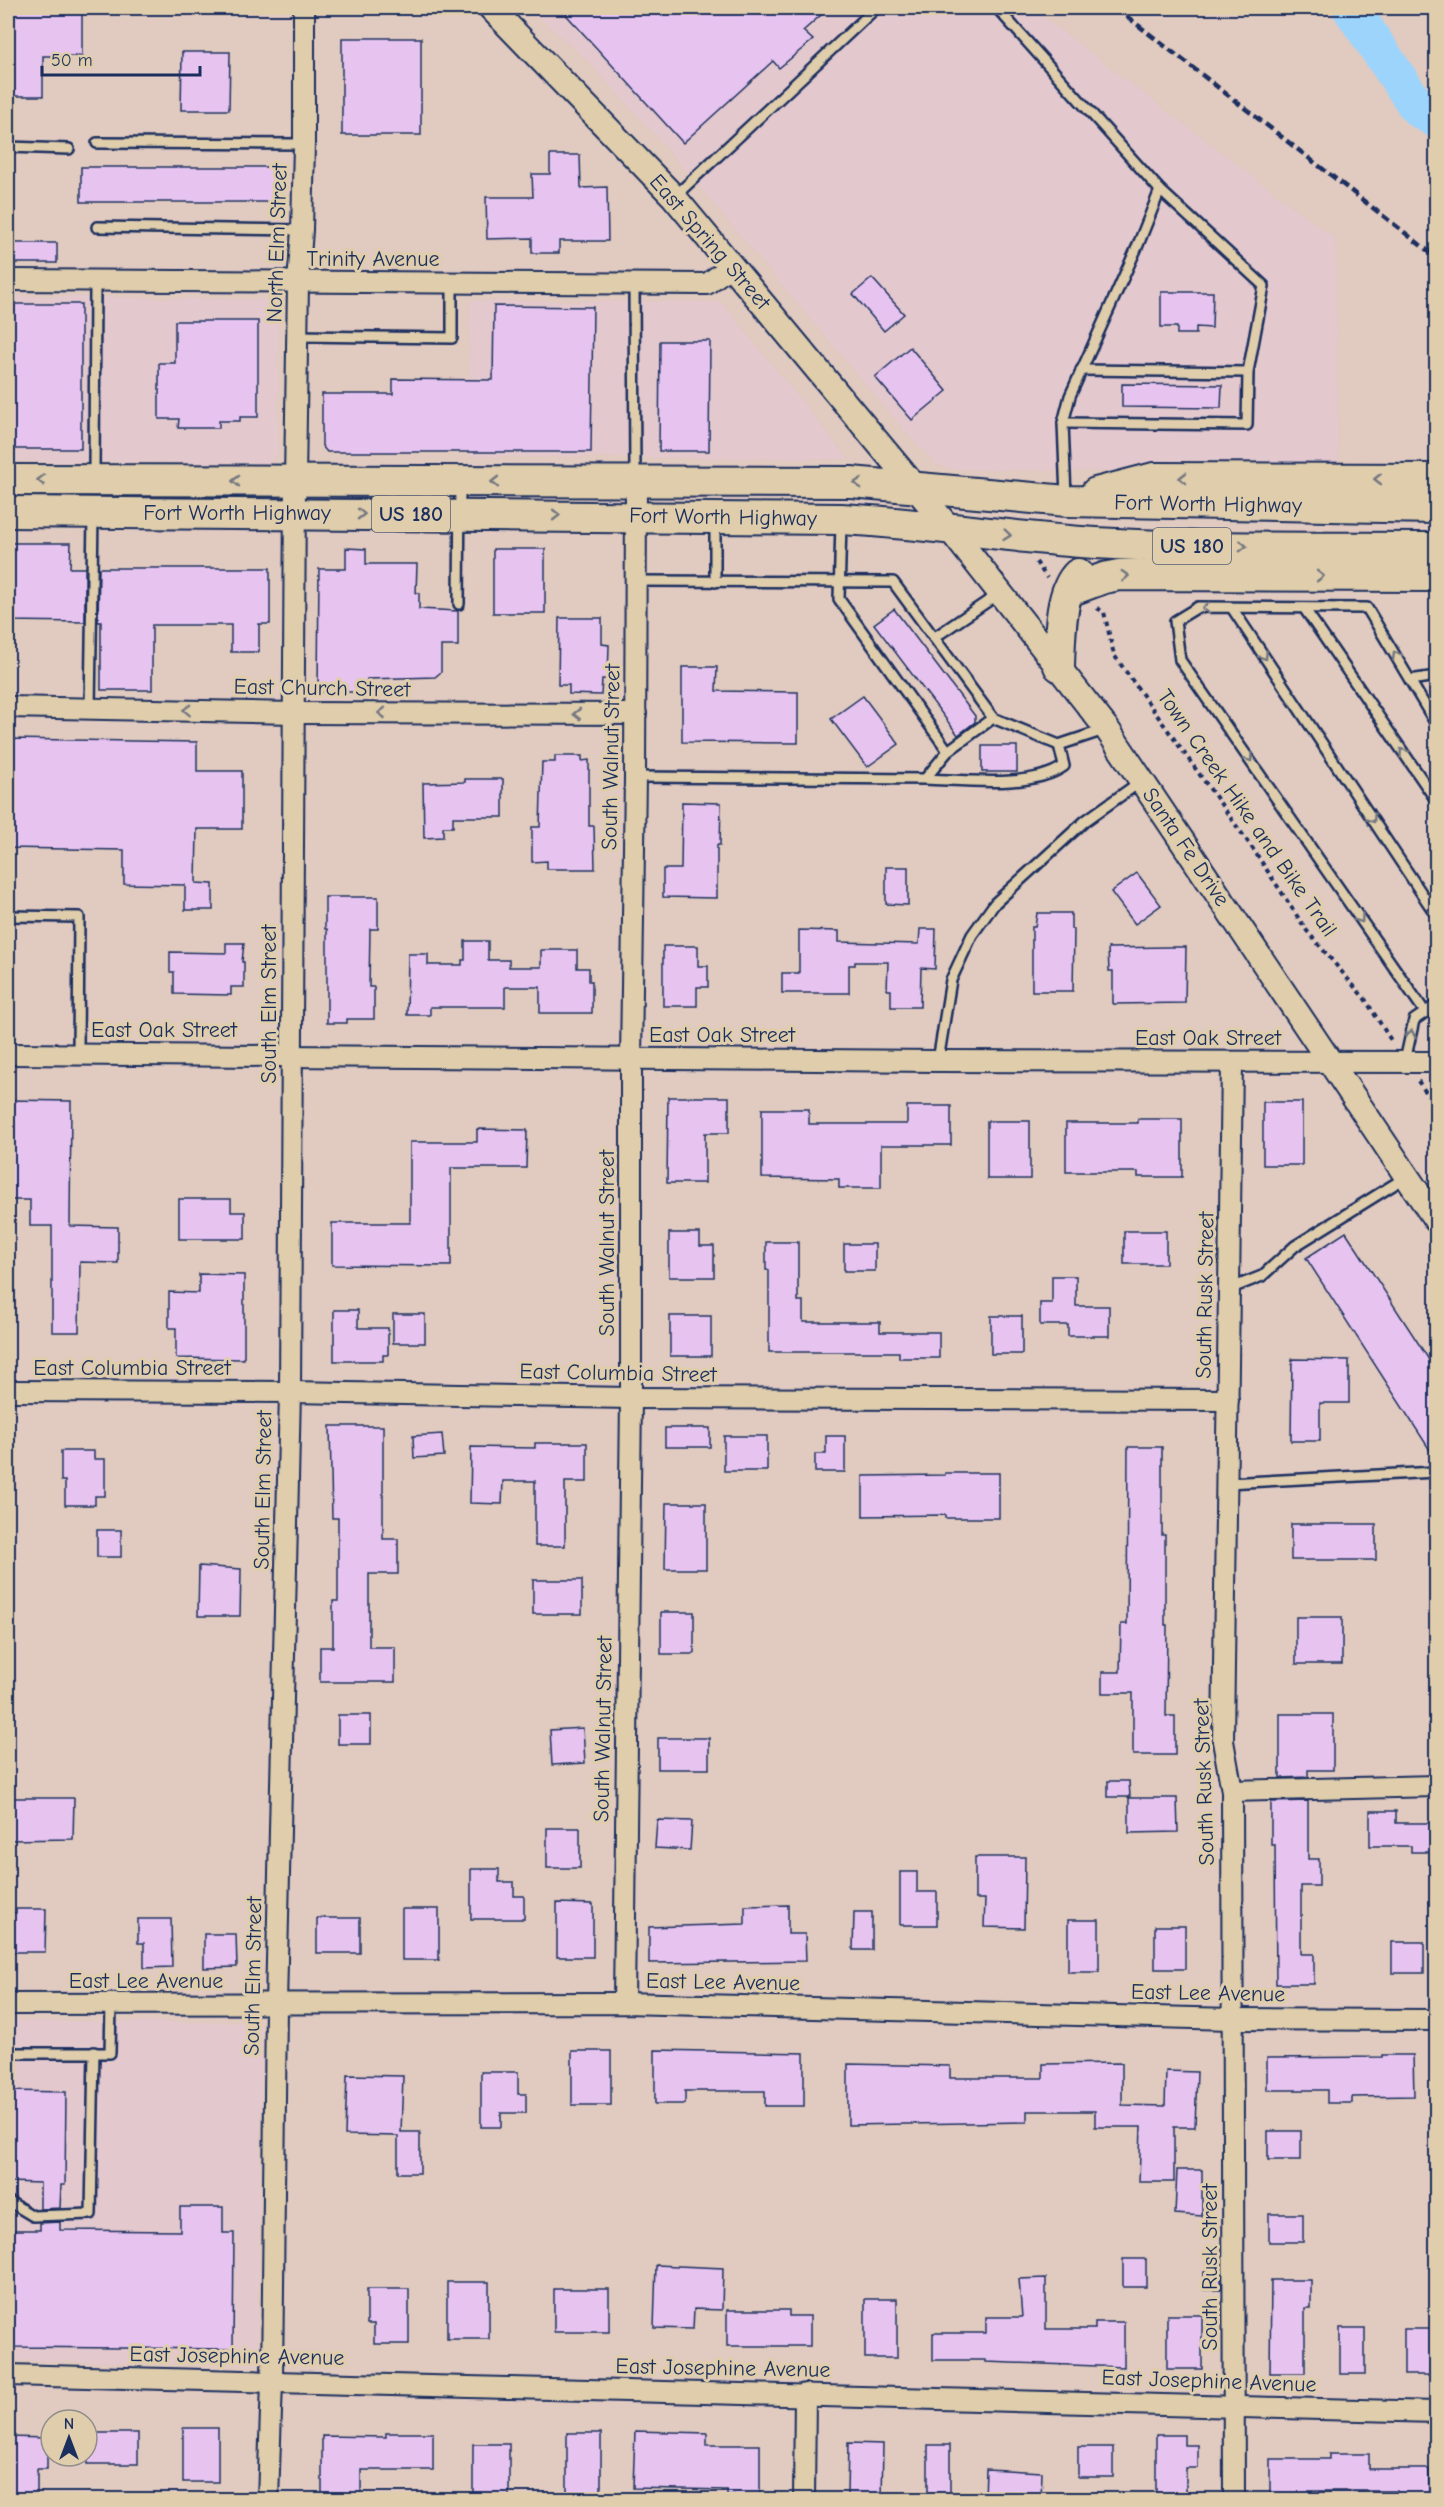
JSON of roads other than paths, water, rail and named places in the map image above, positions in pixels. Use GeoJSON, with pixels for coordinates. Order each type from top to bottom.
{"type":"FeatureCollection","features":[{"type":"Feature","properties":{"kind":"main road"},"geometry":{"type":"LineString","coordinates":[[1067,501],[1154,478],[1437,479]]}},
{"type":"Feature","properties":{"kind":"main road","name":"Fort Worth Highway"},"geometry":{"type":"LineString","coordinates":[[8,480],[851,482],[1067,501],[1437,508]]}},
{"type":"Feature","properties":{"kind":"main road","name":"Fort Worth Highway"},"geometry":{"type":"LineString","coordinates":[[8,512],[841,519],[1070,541],[1150,545],[1437,548]]}},
{"type":"Feature","properties":{"kind":"main road"},"geometry":{"type":"LineString","coordinates":[[1059,666],[1062,614],[1074,578],[1102,559],[1150,545]]}},
{"type":"Feature","properties":{"kind":"main road"},"geometry":{"type":"LineString","coordinates":[[1069,591],[1119,575],[1437,576]]}},
{"type":"Feature","properties":{"kind":"street","name":"North Elm Street"},"geometry":{"type":"LineString","coordinates":[[295,481],[298,283],[304,144],[304,8]]}},
{"type":"Feature","properties":{"kind":"street","name":"East Spring Street"},"geometry":{"type":"LineString","coordinates":[[491,8],[674,197],[916,488]]}},
{"type":"Feature","properties":{"kind":"street","name":"Trinity Avenue"},"geometry":{"type":"LineString","coordinates":[[8,280],[707,284],[732,265]]}},
{"type":"Feature","properties":{"kind":"street","name":"South Elm Street"},"geometry":{"type":"LineString","coordinates":[[268,2499],[272,2381],[276,2005],[290,1392],[295,481]]}},
{"type":"Feature","properties":{"kind":"street","name":"South Walnut Street"},"geometry":{"type":"LineString","coordinates":[[624,2003],[631,1398],[631,1059],[636,714],[636,483]]}},
{"type":"Feature","properties":{"kind":"street","name":"Santa Fe Drive"},"geometry":{"type":"LineString","coordinates":[[916,488],[1107,729],[1437,1220]]}},
{"type":"Feature","properties":{"kind":"street","name":"East Church Street"},"geometry":{"type":"LineString","coordinates":[[8,706],[294,713],[636,714]]}},
{"type":"Feature","properties":{"kind":"street","name":"East Oak Street"},"geometry":{"type":"LineString","coordinates":[[8,1054],[1437,1062]]}},
{"type":"Feature","properties":{"kind":"street","name":"South Rusk Street"},"geometry":{"type":"LineString","coordinates":[[1232,1062],[1223,1741],[1232,1791],[1234,2499]]}},
{"type":"Feature","properties":{"kind":"street","name":"East Columbia Street"},"geometry":{"type":"LineString","coordinates":[[8,1391],[290,1392],[631,1398],[1228,1400]]}},
{"type":"Feature","properties":{"kind":"street"},"geometry":{"type":"LineString","coordinates":[[1232,1791],[1437,1786]]}},
{"type":"Feature","properties":{"kind":"street","name":"East Lee Avenue"},"geometry":{"type":"LineString","coordinates":[[8,2004],[624,2003],[1232,2019],[1437,2020]]}},
{"type":"Feature","properties":{"kind":"street","name":"East Josephine Avenue"},"geometry":{"type":"LineString","coordinates":[[8,2375],[1437,2412]]}},
{"type":"Feature","properties":{"kind":"street"},"geometry":{"type":"LineString","coordinates":[[804,2499],[805,2394]]}},
{"type":"Feature","properties":{"kind":"lane"},"geometry":{"type":"LineString","coordinates":[[674,197],[876,8]]}},
{"type":"Feature","properties":{"kind":"lane"},"geometry":{"type":"LineString","coordinates":[[997,8],[1160,190],[1264,286],[1248,372],[1246,425],[1063,423]]}},
{"type":"Feature","properties":{"kind":"lane"},"geometry":{"type":"LineString","coordinates":[[97,143],[304,144]]}},
{"type":"Feature","properties":{"kind":"lane"},"geometry":{"type":"LineString","coordinates":[[8,147],[69,149]]}},
{"type":"Feature","properties":{"kind":"lane"},"geometry":{"type":"LineString","coordinates":[[1067,501],[1063,423],[1070,396],[1138,245],[1160,190]]}},
{"type":"Feature","properties":{"kind":"lane"},"geometry":{"type":"LineString","coordinates":[[97,226],[302,230]]}},
{"type":"Feature","properties":{"kind":"lane"},"geometry":{"type":"LineString","coordinates":[[94,480],[95,281]]}},
{"type":"Feature","properties":{"kind":"lane"},"geometry":{"type":"LineString","coordinates":[[297,336],[452,338],[452,283]]}},
{"type":"Feature","properties":{"kind":"lane"},"geometry":{"type":"LineString","coordinates":[[634,284],[636,483]]}},
{"type":"Feature","properties":{"kind":"lane"},"geometry":{"type":"LineString","coordinates":[[1081,370],[1248,372]]}},
{"type":"Feature","properties":{"kind":"lane"},"geometry":{"type":"LineString","coordinates":[[459,604],[460,482]]}},
{"type":"Feature","properties":{"kind":"lane"},"geometry":{"type":"LineString","coordinates":[[90,708],[93,513]]}},
{"type":"Feature","properties":{"kind":"lane"},"geometry":{"type":"LineString","coordinates":[[715,518],[715,582]]}},
{"type":"Feature","properties":{"kind":"lane"},"geometry":{"type":"LineString","coordinates":[[841,519],[839,599],[948,751]]}},
{"type":"Feature","properties":{"kind":"lane"},"geometry":{"type":"LineString","coordinates":[[636,581],[893,582],[993,718],[1059,745],[1107,729]]}},
{"type":"Feature","properties":{"kind":"lane"},"geometry":{"type":"LineString","coordinates":[[935,637],[1000,593]]}},
{"type":"Feature","properties":{"kind":"lane"},"geometry":{"type":"LineString","coordinates":[[1425,1012],[1180,660],[1174,621],[1198,607],[1367,608],[1437,724]]}},
{"type":"Feature","properties":{"kind":"lane"},"geometry":{"type":"LineString","coordinates":[[1232,608],[1437,915]]}},
{"type":"Feature","properties":{"kind":"lane"},"geometry":{"type":"LineString","coordinates":[[1304,608],[1437,800]]}},
{"type":"Feature","properties":{"kind":"lane"},"geometry":{"type":"LineString","coordinates":[[1410,680],[1437,676]]}},
{"type":"Feature","properties":{"kind":"lane"},"geometry":{"type":"LineString","coordinates":[[925,779],[948,751],[993,718]]}},
{"type":"Feature","properties":{"kind":"lane"},"geometry":{"type":"LineString","coordinates":[[635,777],[1014,780],[1053,774],[1064,766],[1059,745]]}},
{"type":"Feature","properties":{"kind":"lane"},"geometry":{"type":"LineString","coordinates":[[938,1061],[951,980],[972,934],[995,903],[1085,821],[1141,782]]}},
{"type":"Feature","properties":{"kind":"lane"},"geometry":{"type":"LineString","coordinates":[[8,916],[79,917],[78,1054]]}},
{"type":"Feature","properties":{"kind":"lane"},"geometry":{"type":"LineString","coordinates":[[1405,1061],[1414,1020],[1437,1005]]}},
{"type":"Feature","properties":{"kind":"lane"},"geometry":{"type":"LineString","coordinates":[[1229,1288],[1262,1276],[1295,1246],[1407,1176]]}},
{"type":"Feature","properties":{"kind":"lane"},"geometry":{"type":"LineString","coordinates":[[1227,1482],[1437,1472]]}},
{"type":"Feature","properties":{"kind":"lane"},"geometry":{"type":"LineString","coordinates":[[8,2053],[110,2053],[111,2005]]}},
{"type":"Feature","properties":{"kind":"lane"},"geometry":{"type":"LineString","coordinates":[[8,2201],[33,2216],[91,2214],[94,2052]]}},
{"type":"Feature","properties":{"kind":"waterway"},"geometry":{"type":"LineString","coordinates":[[1351,8],[1418,108],[1436,119]]}},
{"type":"Feature","properties":{"kind":"railway"},"geometry":{"type":"LineString","coordinates":[[1116,8],[1436,257]]}}]}
